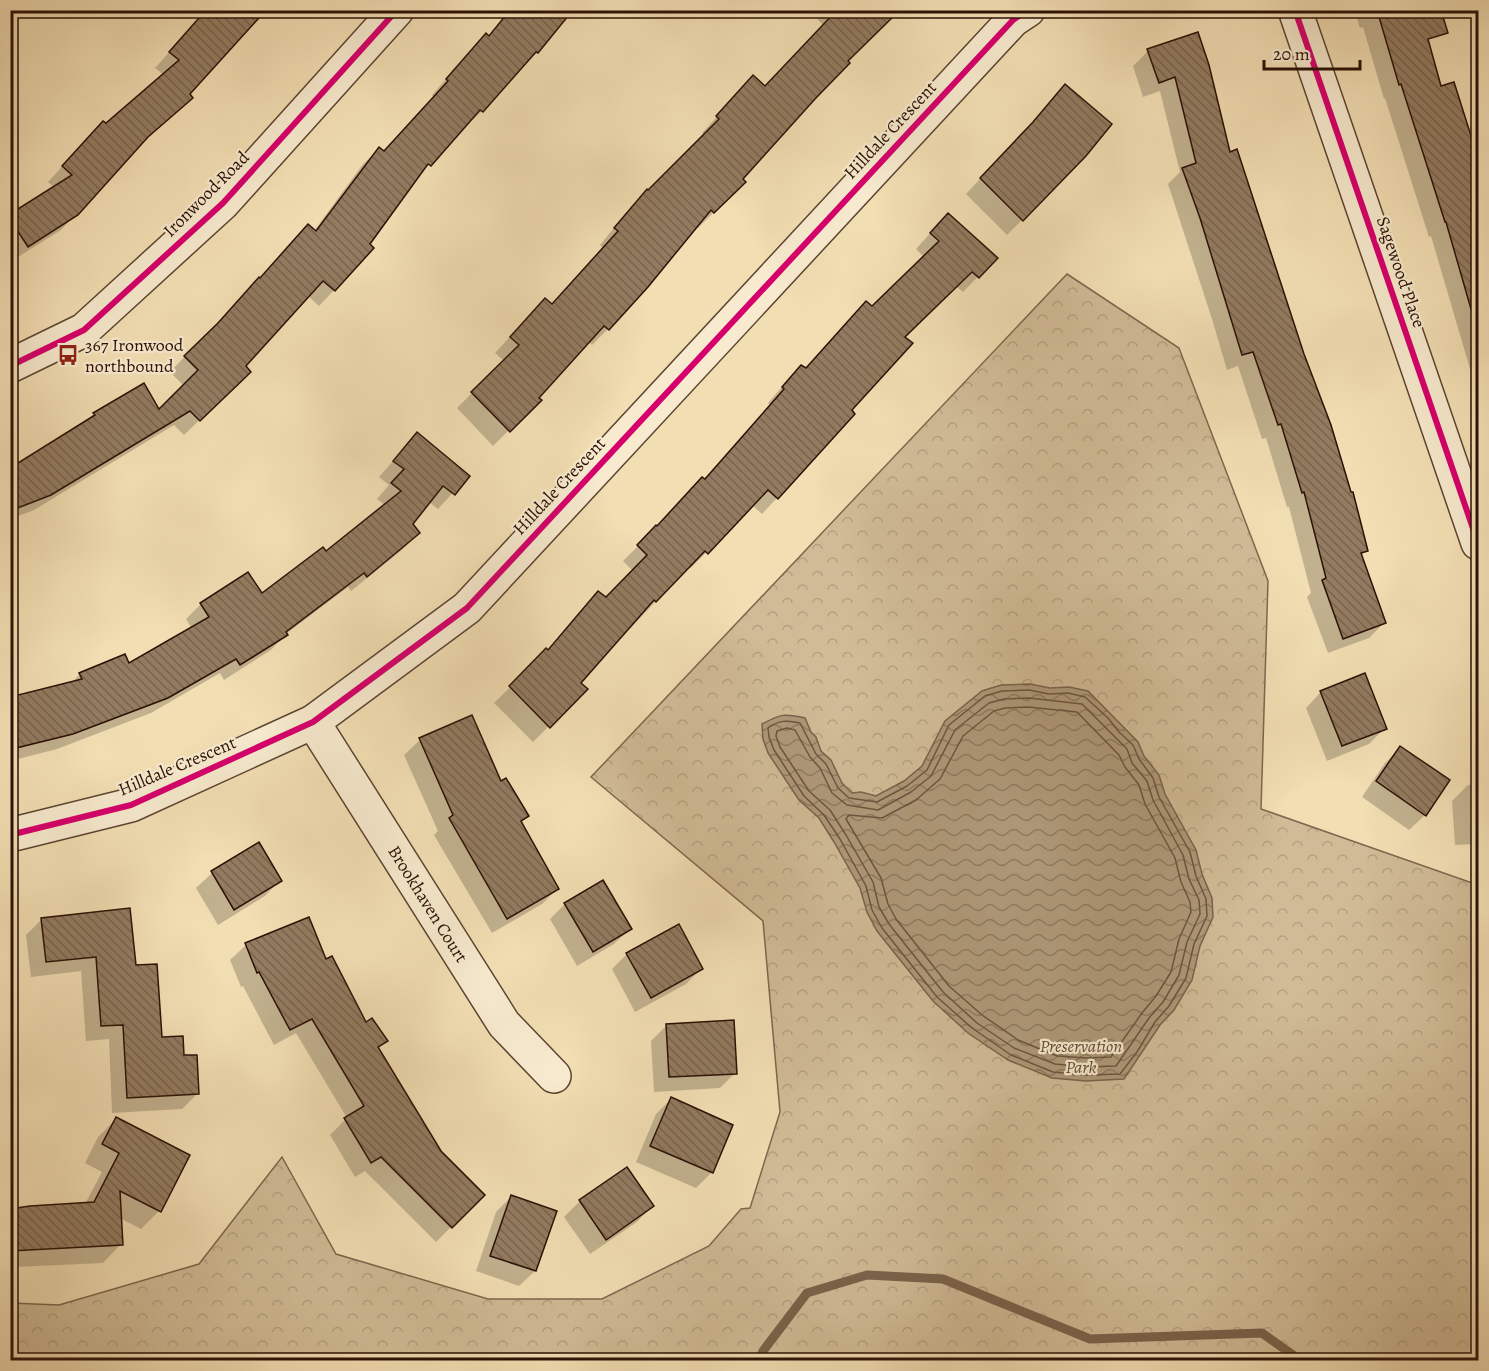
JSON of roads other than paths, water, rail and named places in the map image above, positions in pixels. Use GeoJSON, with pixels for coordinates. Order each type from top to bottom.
{"type":"FeatureCollection","features":[{"type":"Feature","properties":{"kind":"street","name":"Ironwood Road"},"geometry":{"type":"LineString","coordinates":[[10,366],[84,330],[223,203],[397,10]]}},
{"type":"Feature","properties":{"kind":"street","name":"Hilldale Crescent"},"geometry":{"type":"LineString","coordinates":[[10,836],[131,805],[313,722],[467,608],[1013,20],[1028,10]]}},
{"type":"Feature","properties":{"kind":"street","name":"Sagewood Place"},"geometry":{"type":"LineString","coordinates":[[1295,10],[1479,543]]}},
{"type":"Feature","properties":{"kind":"street","name":"Brookhaven Court"},"geometry":{"type":"LineString","coordinates":[[313,722],[504,1024],[554,1076]]}},
{"type":"Feature","properties":{"kind":"water"},"geometry":{"type":"Polygon","coordinates":[[[1030,684],[1088,691],[1138,742],[1144,756],[1159,775],[1165,794],[1196,850],[1202,874],[1212,898],[1213,917],[1200,946],[1192,980],[1174,1010],[1160,1025],[1124,1079],[1086,1081],[1052,1078],[1008,1060],[968,1033],[933,1001],[877,931],[867,912],[860,888],[834,842],[819,818],[799,800],[768,753],[763,739],[762,724],[778,716],[792,715],[805,718],[821,751],[831,760],[842,783],[852,793],[861,792],[876,796],[904,781],[922,766],[945,721],[982,691],[1001,685],[1030,684]]]}},
{"type":"Feature","properties":{"kind":"waterway"},"geometry":{"type":"LineString","coordinates":[[759,1360],[763,1351],[807,1293],[867,1275],[943,1279],[1090,1339],[1262,1333],[1300,1360]]}},
{"type":"Feature","properties":{"kind":"place","name":"367 Ironwood northbound"},"geometry":{"type":"Point","coordinates":[68,355]}},
{"type":"Feature","properties":{"kind":"park label","name":"Preservation Park"},"geometry":{"type":"Point","coordinates":[1081,1056]}}]}
